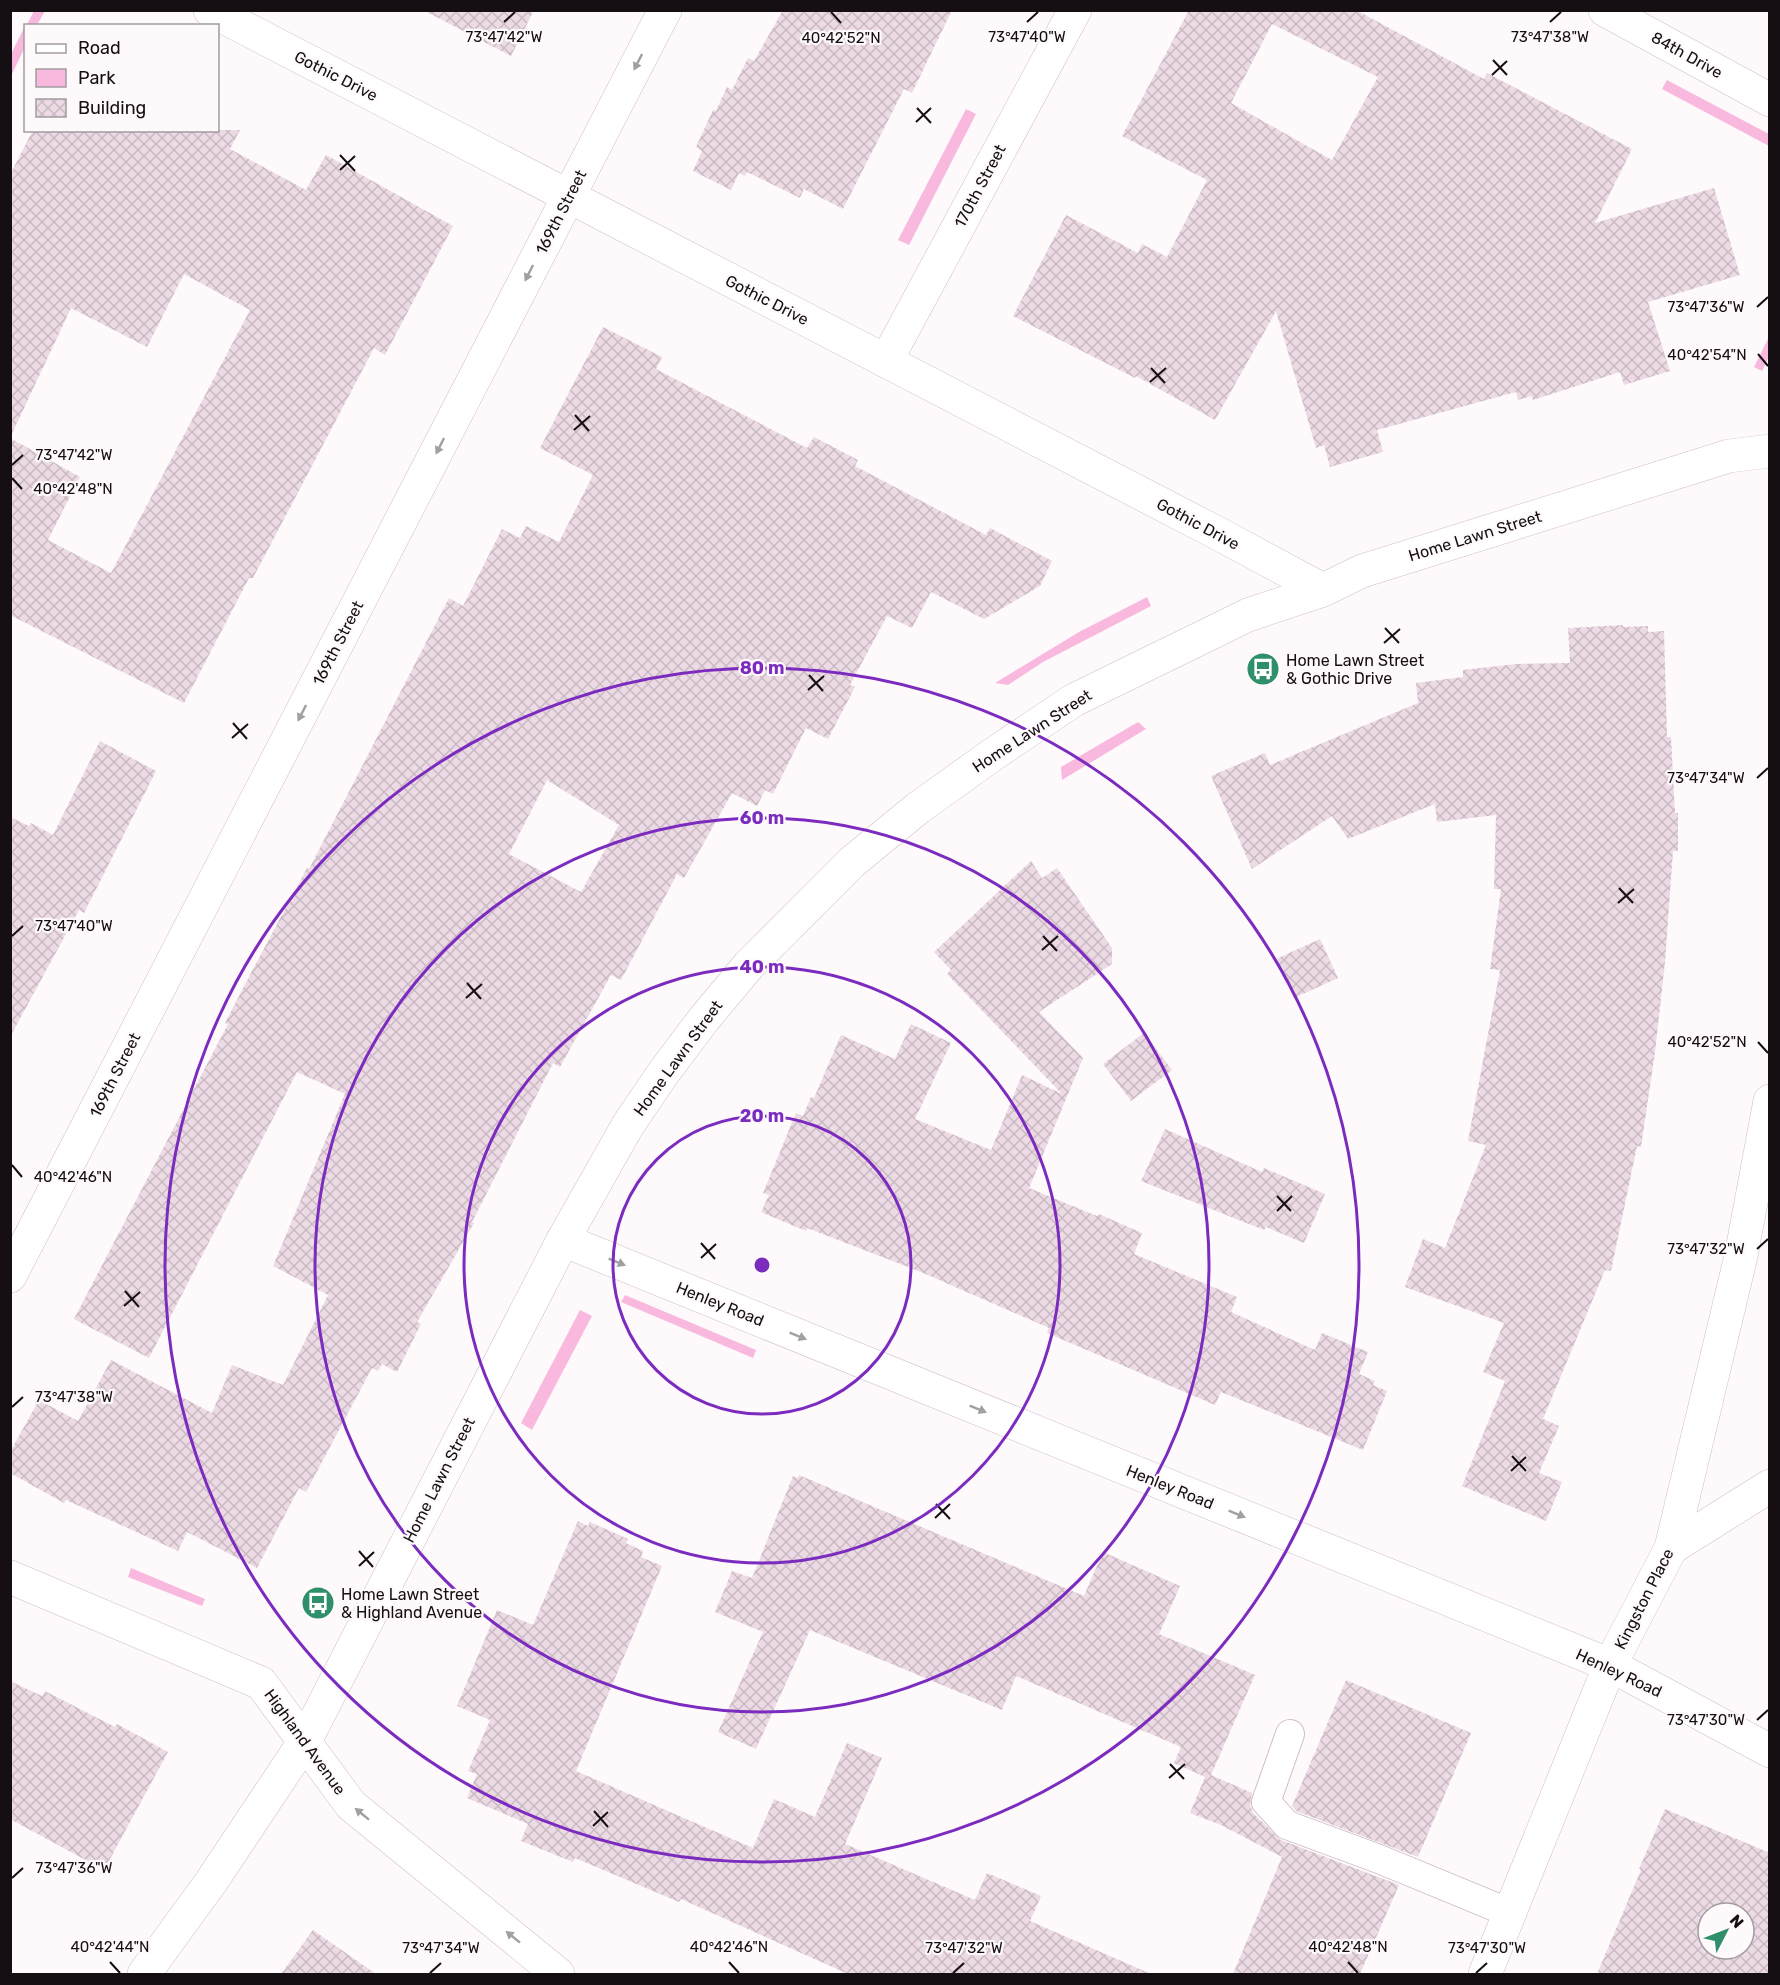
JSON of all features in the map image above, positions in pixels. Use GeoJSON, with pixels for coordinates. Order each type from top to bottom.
{"type":"FeatureCollection","features":[{"type":"Feature","properties":{"kind":"street","name":"Gothic Drive"},"geometry":{"type":"LineString","coordinates":[[210,10],[1323,590]]}},
{"type":"Feature","properties":{"kind":"street","name":"169th Street"},"geometry":{"type":"LineString","coordinates":[[10,1276],[665,10]]}},
{"type":"Feature","properties":{"kind":"street","name":"170th Street"},"geometry":{"type":"LineString","coordinates":[[886,361],[1075,10]]}},
{"type":"Feature","properties":{"kind":"street","name":"84th Drive"},"geometry":{"type":"LineString","coordinates":[[1605,10],[1770,100]]}},
{"type":"Feature","properties":{"kind":"street","name":"Home Lawn Street"},"geometry":{"type":"LineString","coordinates":[[144,1974],[211,1882],[305,1741],[563,1240],[628,1125],[704,1019],[749,965],[852,862],[927,801],[1074,700],[1248,615],[1323,590],[1362,571],[1696,466],[1729,456],[1770,451]]}},
{"type":"Feature","properties":{"kind":"street","name":"Kingston Place"},"geometry":{"type":"LineString","coordinates":[[1485,1974],[1610,1665],[1671,1548],[1742,1256],[1770,1101]]}},
{"type":"Feature","properties":{"kind":"street","name":"Henley Road"},"geometry":{"type":"LineString","coordinates":[[563,1240],[1610,1665],[1770,1751]]}},
{"type":"Feature","properties":{"kind":"street"},"geometry":{"type":"LineString","coordinates":[[1671,1548],[1770,1486]]}},
{"type":"Feature","properties":{"kind":"street","name":"Highland Avenue"},"geometry":{"type":"LineString","coordinates":[[10,1576],[261,1683],[351,1805],[558,1974]]}},
{"type":"Feature","properties":{"kind":"lane"},"geometry":{"type":"LineString","coordinates":[[1290,1734],[1266,1802],[1287,1825],[1379,1859],[1510,1913]]}},
{"type":"Feature","properties":{"kind":"green space"},"geometry":{"type":"Polygon","coordinates":[[[34,11],[45,11],[38,24],[27,24],[34,11]]]}},
{"type":"Feature","properties":{"kind":"green space"},"geometry":{"type":"Polygon","coordinates":[[[24,28],[24,49],[11,76],[11,54],[24,28]]]}},
{"type":"Feature","properties":{"kind":"green space"},"geometry":{"type":"Polygon","coordinates":[[[1667,80],[1769,134],[1769,146],[1662,89],[1667,80]]]}},
{"type":"Feature","properties":{"kind":"green space"},"geometry":{"type":"Polygon","coordinates":[[[966,109],[976,114],[909,245],[898,240],[966,109]]]}},
{"type":"Feature","properties":{"kind":"green space"},"geometry":{"type":"Polygon","coordinates":[[[1769,337],[1769,357],[1762,371],[1754,367],[1769,337]]]}},
{"type":"Feature","properties":{"kind":"green space"},"geometry":{"type":"Polygon","coordinates":[[[1147,597],[1151,606],[1043,662],[1008,685],[995,683],[1079,632],[1147,597]]]}},
{"type":"Feature","properties":{"kind":"green space"},"geometry":{"type":"Polygon","coordinates":[[[1138,722],[1146,729],[1062,780],[1061,767],[1138,722]]]}},
{"type":"Feature","properties":{"kind":"green space"},"geometry":{"type":"Polygon","coordinates":[[[625,1295],[756,1350],[753,1358],[621,1302],[625,1295]]]}},
{"type":"Feature","properties":{"kind":"green space"},"geometry":{"type":"Polygon","coordinates":[[[580,1310],[592,1316],[532,1430],[521,1423],[580,1310]]]}},
{"type":"Feature","properties":{"kind":"green space"},"geometry":{"type":"Polygon","coordinates":[[[131,1568],[205,1599],[202,1606],[128,1577],[131,1568]]]}},
{"type":"Feature","properties":{"kind":"building"},"geometry":{"type":"Polygon","coordinates":[[[423,10],[534,10],[511,56],[423,10]]]}},
{"type":"Feature","properties":{"kind":"building"},"geometry":{"type":"Polygon","coordinates":[[[783,10],[952,10],[912,93],[904,89],[843,209],[804,189],[800,198],[747,172],[745,176],[739,173],[731,190],[693,171],[702,151],[696,147],[713,110],[716,111],[727,87],[732,90],[748,58],[754,61],[783,10]]]}},
{"type":"Feature","properties":{"kind":"building"},"geometry":{"type":"Polygon","coordinates":[[[1189,10],[1356,10],[1484,79],[1487,73],[1632,149],[1595,223],[1714,188],[1740,275],[1648,302],[1670,371],[1624,385],[1620,372],[1533,400],[1531,396],[1518,400],[1516,392],[1377,430],[1383,452],[1330,467],[1324,445],[1316,448],[1276,311],[1215,420],[1136,376],[1135,378],[1013,316],[1066,215],[1138,253],[1142,244],[1167,257],[1207,180],[1122,136],[1189,10]],[[1272,24],[1231,103],[1332,160],[1378,77],[1272,24]]]}},
{"type":"Feature","properties":{"kind":"building"},"geometry":{"type":"Polygon","coordinates":[[[240,130],[230,149],[306,190],[326,155],[453,226],[385,355],[374,348],[253,578],[249,578],[184,703],[10,615],[10,175],[32,132],[240,130]],[[184,274],[147,347],[71,308],[10,438],[80,477],[48,540],[111,573],[250,310],[184,274]]]}},
{"type":"Feature","properties":{"kind":"building"},"geometry":{"type":"Polygon","coordinates":[[[603,327],[662,357],[656,369],[807,448],[814,437],[858,460],[855,466],[986,535],[990,528],[1052,561],[1040,586],[984,619],[931,592],[912,628],[887,616],[850,685],[855,687],[828,739],[806,728],[773,794],[765,790],[757,806],[732,793],[684,878],[677,874],[621,980],[611,975],[560,1067],[553,1063],[472,1222],[474,1223],[417,1322],[421,1324],[397,1372],[382,1364],[378,1371],[372,1368],[306,1492],[299,1488],[257,1568],[187,1532],[178,1551],[66,1500],[64,1503],[10,1473],[10,1452],[39,1400],[78,1421],[111,1360],[212,1413],[232,1365],[283,1385],[328,1295],[273,1266],[345,1094],[297,1072],[149,1358],[74,1319],[228,1024],[225,1023],[253,969],[307,868],[309,869],[449,598],[463,606],[502,529],[520,538],[526,526],[559,542],[593,475],[540,448],[603,327]],[[547,780],[509,854],[581,892],[619,825],[547,780]]]}},
{"type":"Feature","properties":{"kind":"building"},"geometry":{"type":"Polygon","coordinates":[[[1623,625],[1623,627],[1648,626],[1648,632],[1664,631],[1667,737],[1671,737],[1675,813],[1678,813],[1678,851],[1673,851],[1665,962],[1641,1147],[1637,1146],[1611,1271],[1605,1270],[1543,1419],[1559,1426],[1539,1473],[1562,1482],[1546,1521],[1462,1486],[1505,1381],[1483,1372],[1504,1323],[1405,1287],[1423,1239],[1445,1248],[1486,1145],[1468,1141],[1500,970],[1490,969],[1501,889],[1494,889],[1496,815],[1437,822],[1435,804],[1348,839],[1332,816],[1252,869],[1211,776],[1265,753],[1270,765],[1418,703],[1416,683],[1463,677],[1463,670],[1516,664],[1570,663],[1568,628],[1623,625]]]}},
{"type":"Feature","properties":{"kind":"building"},"geometry":{"type":"Polygon","coordinates":[[[100,741],[156,771],[84,913],[79,910],[10,1037],[10,817],[29,826],[31,823],[53,835],[100,741]]]}},
{"type":"Feature","properties":{"kind":"building"},"geometry":{"type":"Polygon","coordinates":[[[1031,861],[1042,878],[1057,868],[1112,948],[1112,964],[1039,1012],[1083,1058],[1029,1188],[1142,1233],[1134,1254],[1237,1297],[1231,1312],[1315,1350],[1322,1333],[1368,1352],[1359,1374],[1375,1381],[1373,1385],[1387,1391],[1363,1450],[1221,1392],[1215,1405],[1047,1333],[1049,1328],[921,1272],[807,1228],[806,1231],[761,1212],[769,1195],[763,1193],[796,1113],[803,1116],[811,1097],[814,1098],[841,1035],[895,1059],[911,1024],[951,1043],[915,1119],[991,1150],[1022,1075],[1062,1094],[947,974],[951,970],[934,952],[1031,861]]]}},
{"type":"Feature","properties":{"kind":"building"},"geometry":{"type":"Polygon","coordinates":[[[1320,939],[1338,978],[1294,998],[1276,959],[1320,939]]]}},
{"type":"Feature","properties":{"kind":"building"},"geometry":{"type":"Polygon","coordinates":[[[1144,1033],[1172,1070],[1131,1101],[1103,1064],[1144,1033]]]}},
{"type":"Feature","properties":{"kind":"building"},"geometry":{"type":"Polygon","coordinates":[[[1165,1129],[1262,1172],[1264,1168],[1325,1194],[1304,1243],[1266,1227],[1264,1230],[1141,1181],[1165,1129]]]}},
{"type":"Feature","properties":{"kind":"building"},"geometry":{"type":"Polygon","coordinates":[[[799,1475],[1084,1596],[1103,1552],[1180,1586],[1159,1634],[1255,1675],[1211,1775],[1252,1793],[1250,1805],[1253,1813],[1281,1840],[1399,1885],[1360,1974],[1233,1974],[1282,1857],[1221,1825],[1190,1813],[1205,1777],[1174,1763],[1181,1747],[1016,1676],[1002,1710],[810,1630],[756,1749],[718,1732],[763,1632],[715,1612],[732,1571],[752,1578],[793,1476],[798,1478],[799,1475]]]}},
{"type":"Feature","properties":{"kind":"building"},"geometry":{"type":"Polygon","coordinates":[[[578,1521],[588,1526],[590,1522],[628,1539],[626,1543],[643,1551],[641,1557],[662,1566],[576,1771],[753,1848],[774,1799],[815,1817],[847,1743],[882,1758],[845,1844],[975,1900],[987,1873],[1041,1896],[1030,1921],[1151,1974],[848,1974],[681,1899],[679,1902],[575,1858],[573,1862],[521,1841],[528,1824],[467,1798],[477,1774],[468,1771],[490,1720],[457,1706],[497,1610],[533,1625],[578,1521]]]}},
{"type":"Feature","properties":{"kind":"building"},"geometry":{"type":"Polygon","coordinates":[[[1346,1680],[1471,1733],[1418,1857],[1296,1811],[1292,1806],[1346,1680]]]}},
{"type":"Feature","properties":{"kind":"building"},"geometry":{"type":"Polygon","coordinates":[[[10,1681],[42,1696],[45,1691],[115,1727],[117,1724],[168,1752],[104,1870],[10,1819],[10,1681]]]}},
{"type":"Feature","properties":{"kind":"building"},"geometry":{"type":"Polygon","coordinates":[[[1665,1809],[1770,1853],[1770,1974],[1597,1974],[1641,1870],[1639,1869],[1665,1809]]]}},
{"type":"Feature","properties":{"kind":"building"},"geometry":{"type":"Polygon","coordinates":[[[313,1930],[376,1974],[281,1974],[313,1930]]]}},
{"type":"Feature","properties":{"kind":"place","name":"Home Lawn Street & Gothic Drive"},"geometry":{"type":"Point","coordinates":[1263,669]}},
{"type":"Feature","properties":{"kind":"place","name":"Home Lawn Street & Highland Avenue"},"geometry":{"type":"Point","coordinates":[318,1603]}}]}
